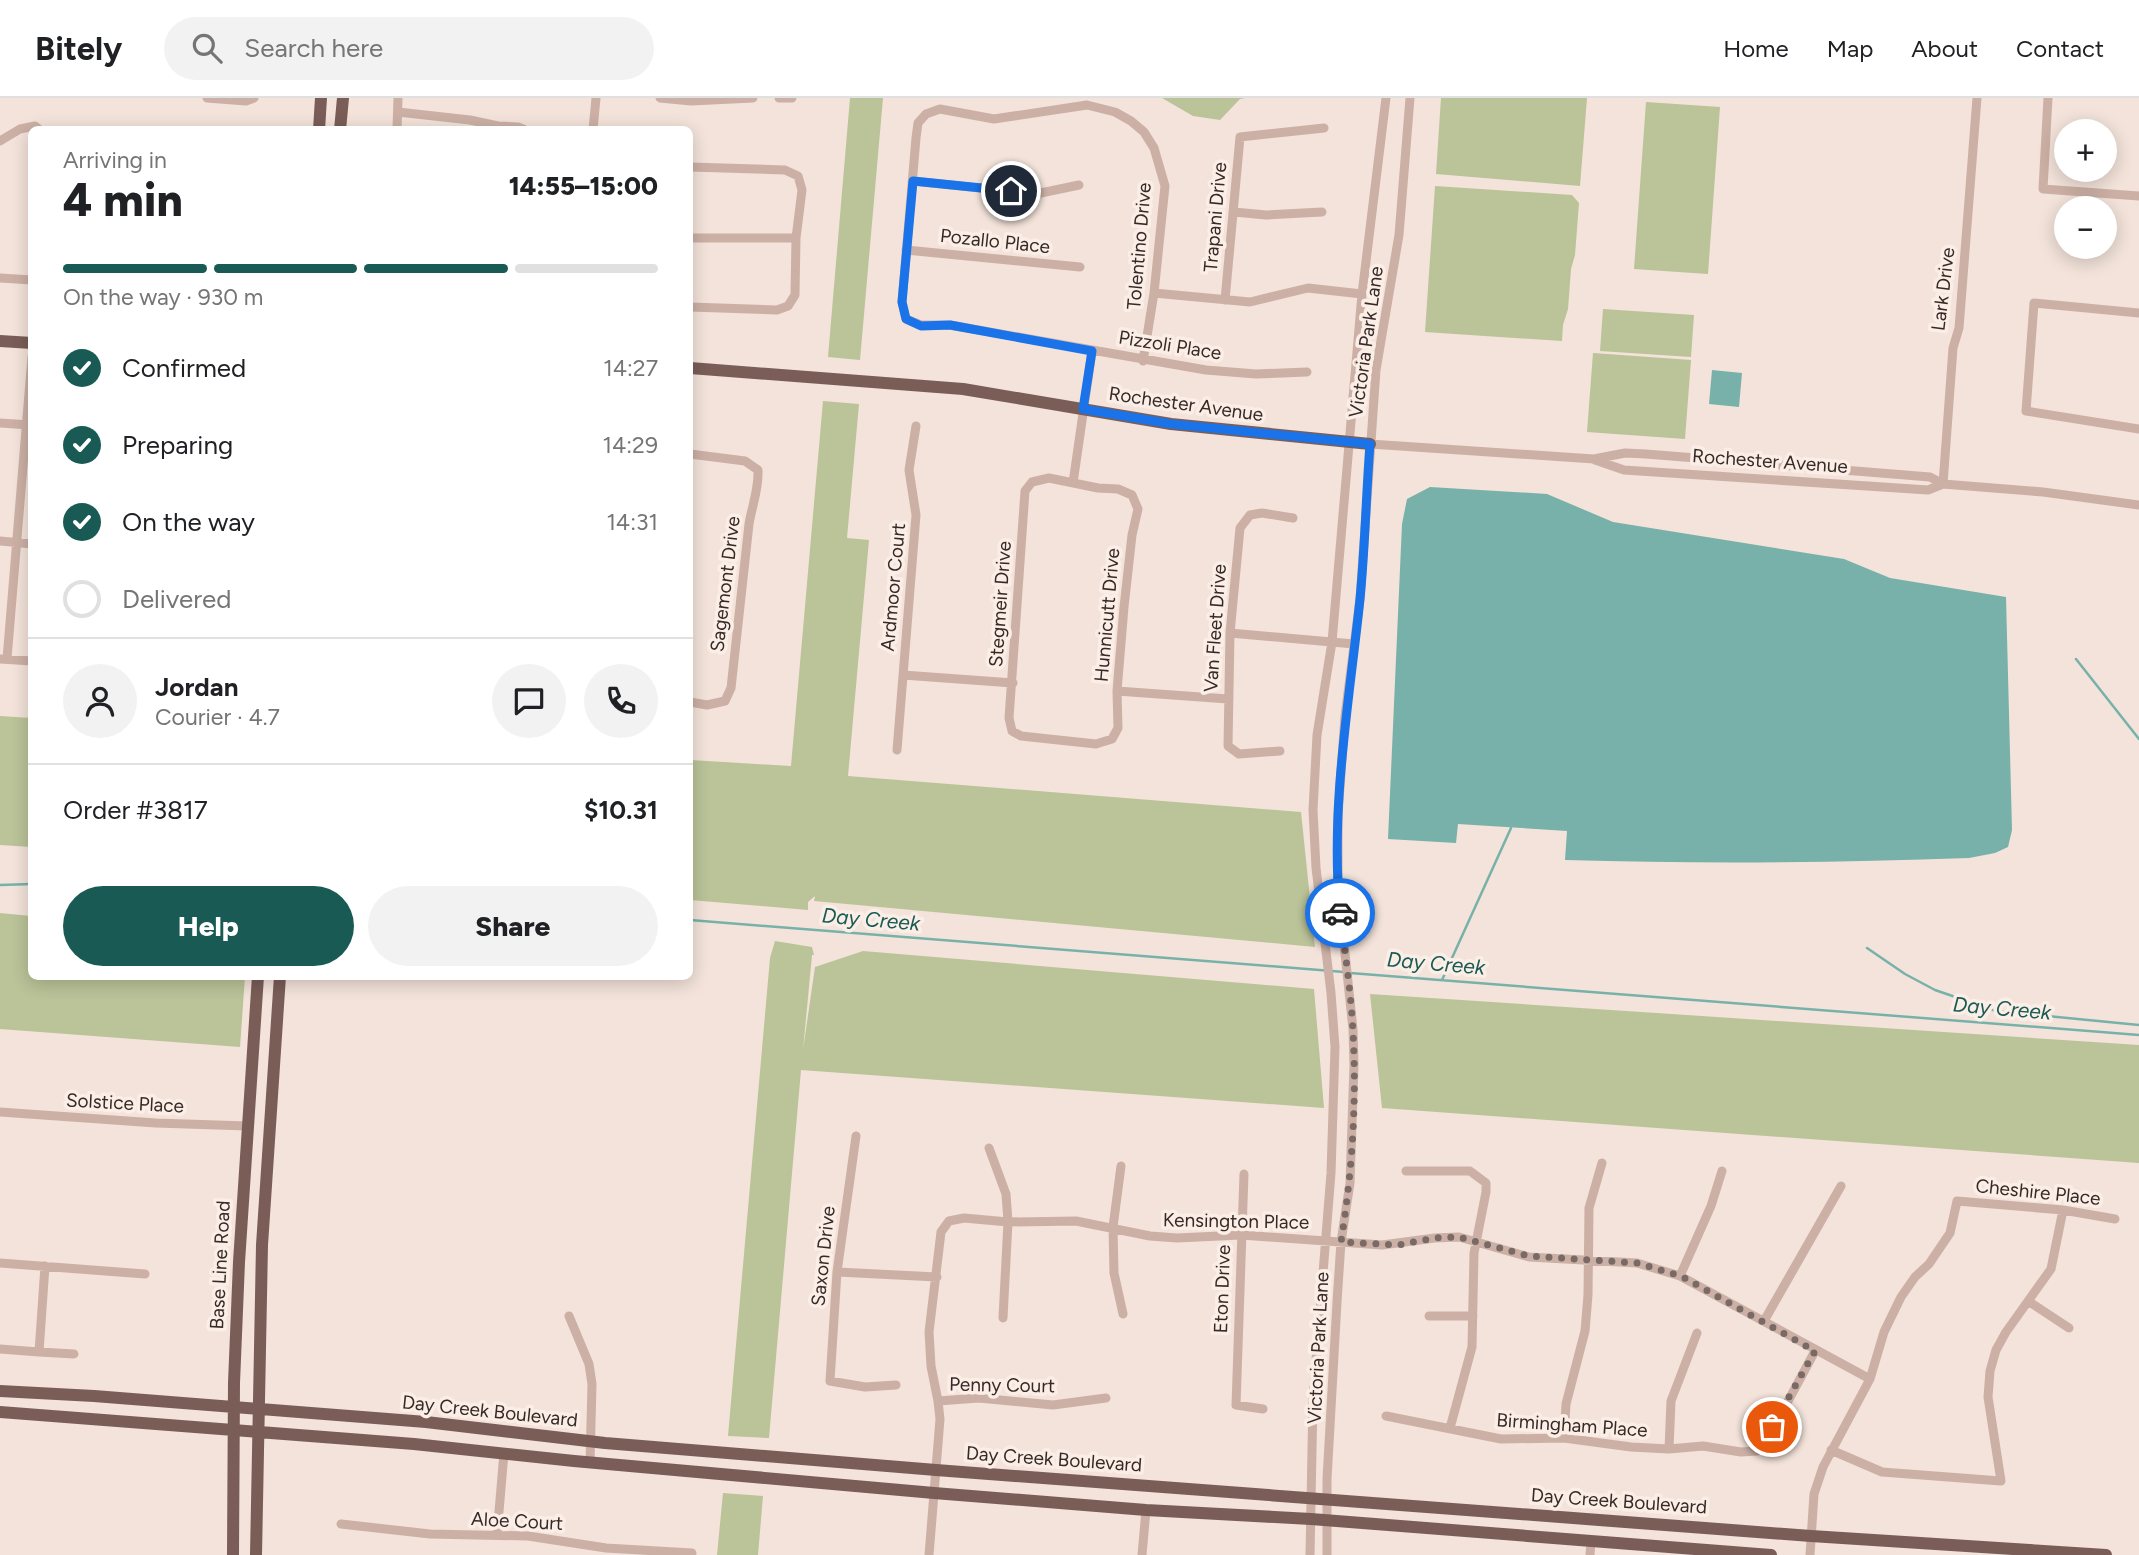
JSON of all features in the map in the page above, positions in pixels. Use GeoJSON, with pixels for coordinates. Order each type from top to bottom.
{"type":"FeatureCollection","features":[{"type":"Feature","properties":{"kind":"main road"},"geometry":{"type":"LineString","coordinates":[[319,126],[321,98]]}},
{"type":"Feature","properties":{"kind":"main road"},"geometry":{"type":"LineString","coordinates":[[341,126],[342,98]]}},
{"type":"Feature","properties":{"kind":"main road"},"geometry":{"type":"LineString","coordinates":[[0,341],[28,343]]}},
{"type":"Feature","properties":{"kind":"main road","name":"Rochester Avenue"},"geometry":{"type":"LineString","coordinates":[[693,368],[963,389],[1171,424],[1370,444]]}},
{"type":"Feature","properties":{"kind":"main road","name":"Base Line Road"},"geometry":{"type":"LineString","coordinates":[[233,1555],[239,1262],[258,980]]}},
{"type":"Feature","properties":{"kind":"main road"},"geometry":{"type":"LineString","coordinates":[[256,1555],[262,1245],[280,980]]}},
{"type":"Feature","properties":{"kind":"main road","name":"Day Creek Boulevard"},"geometry":{"type":"LineString","coordinates":[[0,1391],[426,1422],[591,1441],[936,1470],[1811,1536],[2106,1555]]}},
{"type":"Feature","properties":{"kind":"main road"},"geometry":{"type":"LineString","coordinates":[[0,1412],[504,1453],[934,1493],[1771,1555]]}},
{"type":"Feature","properties":{"kind":"street"},"geometry":{"type":"LineString","coordinates":[[207,98],[246,101],[254,98]]}},
{"type":"Feature","properties":{"kind":"street"},"geometry":{"type":"LineString","coordinates":[[397,126],[398,98]]}},
{"type":"Feature","properties":{"kind":"street"},"geometry":{"type":"LineString","coordinates":[[593,126],[596,98]]}},
{"type":"Feature","properties":{"kind":"street"},"geometry":{"type":"LineString","coordinates":[[660,98],[752,98]]}},
{"type":"Feature","properties":{"kind":"street"},"geometry":{"type":"LineString","coordinates":[[779,98],[792,98]]}},
{"type":"Feature","properties":{"kind":"street"},"geometry":{"type":"LineString","coordinates":[[906,250],[918,123],[926,114],[940,109],[995,119],[1055,109],[1053,98]]}},
{"type":"Feature","properties":{"kind":"street","name":"Victoria Park Lane"},"geometry":{"type":"LineString","coordinates":[[1310,1555],[1313,1398],[1335,1091],[1331,993],[1316,868],[1313,810],[1317,735],[1332,642],[1362,293],[1386,98]]}},
{"type":"Feature","properties":{"kind":"street","name":"Victoria Park Lane"},"geometry":{"type":"LineString","coordinates":[[1327,1555],[1327,1499],[1341,1242],[1350,1182],[1353,1107],[1353,1029],[1338,888],[1337,839],[1342,746],[1362,570],[1377,358],[1399,234],[1410,98]]}},
{"type":"Feature","properties":{"kind":"street","name":"Lark Drive"},"geometry":{"type":"LineString","coordinates":[[1943,484],[1953,348],[1959,328],[1977,98]]}},
{"type":"Feature","properties":{"kind":"street"},"geometry":{"type":"LineString","coordinates":[[2048,98],[2043,189],[2139,196]]}},
{"type":"Feature","properties":{"kind":"street","name":"Tolentino Drive"},"geometry":{"type":"LineString","coordinates":[[1055,109],[1087,105],[1115,112],[1144,132],[1161,166],[1165,186],[1154,293],[1143,361]]}},
{"type":"Feature","properties":{"kind":"street"},"geometry":{"type":"LineString","coordinates":[[398,112],[470,125]]}},
{"type":"Feature","properties":{"kind":"street","name":"Trapani Drive"},"geometry":{"type":"LineString","coordinates":[[1225,300],[1240,137],[1324,128]]}},
{"type":"Feature","properties":{"kind":"street"},"geometry":{"type":"LineString","coordinates":[[0,141],[20,129],[28,129]]}},
{"type":"Feature","properties":{"kind":"street"},"geometry":{"type":"LineString","coordinates":[[693,167],[785,170],[798,176],[802,190],[796,238],[794,295],[788,306],[777,310],[693,307]]}},
{"type":"Feature","properties":{"kind":"street"},"geometry":{"type":"LineString","coordinates":[[913,181],[1036,194],[1079,185]]}},
{"type":"Feature","properties":{"kind":"street"},"geometry":{"type":"LineString","coordinates":[[1234,212],[1266,215],[1322,212]]}},
{"type":"Feature","properties":{"kind":"street"},"geometry":{"type":"LineString","coordinates":[[693,238],[796,238]]}},
{"type":"Feature","properties":{"kind":"street","name":"Pozallo Place"},"geometry":{"type":"LineString","coordinates":[[906,250],[1080,267]]}},
{"type":"Feature","properties":{"kind":"street","name":"Pizzoli Place"},"geometry":{"type":"LineString","coordinates":[[906,250],[902,302],[906,319],[921,326],[950,325],[1206,370],[1256,374],[1307,372]]}},
{"type":"Feature","properties":{"kind":"street"},"geometry":{"type":"LineString","coordinates":[[0,278],[28,280]]}},
{"type":"Feature","properties":{"kind":"street"},"geometry":{"type":"LineString","coordinates":[[1154,293],[1250,302],[1308,288],[1362,293]]}},
{"type":"Feature","properties":{"kind":"street"},"geometry":{"type":"LineString","coordinates":[[2139,313],[2034,303],[2026,411],[2139,429]]}},
{"type":"Feature","properties":{"kind":"street"},"geometry":{"type":"LineString","coordinates":[[1073,483],[1092,351]]}},
{"type":"Feature","properties":{"kind":"street"},"geometry":{"type":"LineString","coordinates":[[0,423],[28,425]]}},
{"type":"Feature","properties":{"kind":"street","name":"Ardmoor Court"},"geometry":{"type":"LineString","coordinates":[[897,750],[916,515],[909,470],[916,426]]}},
{"type":"Feature","properties":{"kind":"street"},"geometry":{"type":"LineString","coordinates":[[28,434],[3,659],[28,661]]}},
{"type":"Feature","properties":{"kind":"street","name":"Rochester Avenue"},"geometry":{"type":"LineString","coordinates":[[1370,444],[1594,459],[1625,453],[1646,454],[1930,477],[1943,484],[2043,492],[2139,505]]}},
{"type":"Feature","properties":{"kind":"street","name":"Sagemont Drive"},"geometry":{"type":"LineString","coordinates":[[693,454],[745,461],[758,470],[758,485],[749,524],[731,688],[724,701],[707,705],[693,703]]}},
{"type":"Feature","properties":{"kind":"street","name":"Rochester Avenue"},"geometry":{"type":"LineString","coordinates":[[1594,459],[1624,470],[1928,490],[1943,484]]}},
{"type":"Feature","properties":{"kind":"street","name":"Stegmeir Drive"},"geometry":{"type":"LineString","coordinates":[[1073,483],[1049,478],[1032,482],[1025,491],[1009,718],[1012,730],[1021,737],[1096,744],[1112,738]]}},
{"type":"Feature","properties":{"kind":"street","name":"Hunnicutt Drive"},"geometry":{"type":"LineString","coordinates":[[1073,483],[1118,489],[1132,495],[1138,509],[1126,583],[1117,691],[1118,728],[1112,738]]}},
{"type":"Feature","properties":{"kind":"street","name":"Van Fleet Drive"},"geometry":{"type":"LineString","coordinates":[[1280,751],[1239,754],[1228,746],[1230,633],[1240,528],[1250,515],[1262,513],[1293,519]]}},
{"type":"Feature","properties":{"kind":"street"},"geometry":{"type":"LineString","coordinates":[[0,541],[28,544]]}},
{"type":"Feature","properties":{"kind":"street"},"geometry":{"type":"LineString","coordinates":[[1230,633],[1354,643]]}},
{"type":"Feature","properties":{"kind":"street"},"geometry":{"type":"LineString","coordinates":[[903,675],[1013,683]]}},
{"type":"Feature","properties":{"kind":"street"},"geometry":{"type":"LineString","coordinates":[[1117,691],[1228,699]]}},
{"type":"Feature","properties":{"kind":"street","name":"Solstice Place"},"geometry":{"type":"LineString","coordinates":[[0,1112],[156,1123],[247,1126]]}},
{"type":"Feature","properties":{"kind":"street","name":"Saxon Drive"},"geometry":{"type":"LineString","coordinates":[[856,1136],[837,1272],[830,1381],[865,1387],[896,1385]]}},
{"type":"Feature","properties":{"kind":"street"},"geometry":{"type":"LineString","coordinates":[[989,1148],[1006,1195],[1008,1222],[1003,1318]]}},
{"type":"Feature","properties":{"kind":"street"},"geometry":{"type":"LineString","coordinates":[[1564,1438],[1566,1404],[1585,1331],[1590,1208],[1602,1163]]}},
{"type":"Feature","properties":{"kind":"street"},"geometry":{"type":"LineString","coordinates":[[1121,1166],[1113,1227],[1114,1273],[1123,1314]]}},
{"type":"Feature","properties":{"kind":"street"},"geometry":{"type":"LineString","coordinates":[[1406,1171],[1470,1171],[1486,1183],[1475,1242],[1472,1347],[1450,1428]]}},
{"type":"Feature","properties":{"kind":"street"},"geometry":{"type":"LineString","coordinates":[[1681,1276],[1712,1206],[1722,1171]]}},
{"type":"Feature","properties":{"kind":"street","name":"Eton Drive"},"geometry":{"type":"LineString","coordinates":[[1244,1174],[1236,1405],[1263,1409]]}},
{"type":"Feature","properties":{"kind":"street"},"geometry":{"type":"LineString","coordinates":[[1765,1321],[1841,1186]]}},
{"type":"Feature","properties":{"kind":"street","name":"Cheshire Place"},"geometry":{"type":"LineString","coordinates":[[1870,1379],[1884,1332],[1900,1297],[1929,1264],[1950,1233],[1957,1201],[2063,1210],[2115,1219]]}},
{"type":"Feature","properties":{"kind":"street"},"geometry":{"type":"LineString","coordinates":[[1831,1450],[1882,1472],[2001,1481],[1988,1397],[1990,1371],[1996,1350],[2006,1332],[2051,1269],[2063,1210]]}},
{"type":"Feature","properties":{"kind":"street","name":"Kensington Place"},"geometry":{"type":"LineString","coordinates":[[937,1277],[941,1232],[950,1221],[964,1218],[1008,1222],[1076,1221],[1150,1236],[1177,1238],[1241,1235],[1398,1245],[1447,1237],[1529,1256],[1637,1263],[1681,1276],[1870,1379]]}},
{"type":"Feature","properties":{"kind":"street"},"geometry":{"type":"LineString","coordinates":[[0,1263],[145,1274]]}},
{"type":"Feature","properties":{"kind":"street"},"geometry":{"type":"LineString","coordinates":[[39,1352],[45,1266]]}},
{"type":"Feature","properties":{"kind":"street"},"geometry":{"type":"LineString","coordinates":[[837,1272],[937,1277],[929,1332],[931,1366],[938,1401],[939,1436],[929,1555]]}},
{"type":"Feature","properties":{"kind":"street"},"geometry":{"type":"LineString","coordinates":[[2028,1301],[2069,1328]]}},
{"type":"Feature","properties":{"kind":"street"},"geometry":{"type":"LineString","coordinates":[[569,1316],[591,1372],[593,1395],[590,1463]]}},
{"type":"Feature","properties":{"kind":"street"},"geometry":{"type":"LineString","coordinates":[[1429,1316],[1473,1316]]}},
{"type":"Feature","properties":{"kind":"street"},"geometry":{"type":"LineString","coordinates":[[1669,1448],[1671,1401],[1697,1333]]}},
{"type":"Feature","properties":{"kind":"street"},"geometry":{"type":"LineString","coordinates":[[0,1349],[74,1354]]}},
{"type":"Feature","properties":{"kind":"street","name":"Birmingham Place"},"geometry":{"type":"LineString","coordinates":[[1386,1416],[1501,1439],[1564,1438],[1631,1447],[1703,1447],[1741,1452],[1757,1451],[1765,1444],[1815,1351]]}},
{"type":"Feature","properties":{"kind":"street"},"geometry":{"type":"LineString","coordinates":[[1810,1555],[1814,1494],[1831,1450],[1870,1379]]}},
{"type":"Feature","properties":{"kind":"street","name":"Penny Court"},"geometry":{"type":"LineString","coordinates":[[938,1401],[979,1398],[1053,1405],[1106,1398]]}},
{"type":"Feature","properties":{"kind":"street"},"geometry":{"type":"LineString","coordinates":[[497,1535],[504,1453]]}},
{"type":"Feature","properties":{"kind":"street"},"geometry":{"type":"LineString","coordinates":[[1142,1555],[1146,1510]]}},
{"type":"Feature","properties":{"kind":"street","name":"Aloe Court"},"geometry":{"type":"LineString","coordinates":[[341,1524],[430,1534],[528,1536],[626,1550],[692,1553]]}},
{"type":"Feature","properties":{"kind":"street"},"geometry":{"type":"LineString","coordinates":[[1590,1555],[1591,1541]]}},
{"type":"Feature","properties":{"kind":"green space"},"geometry":{"type":"Polygon","coordinates":[[[850,98],[883,98],[860,360],[828,357],[850,98]]]}},
{"type":"Feature","properties":{"kind":"green space"},"geometry":{"type":"Polygon","coordinates":[[[1162,98],[1245,98],[1240,99],[1220,120],[1193,116],[1162,98]]]}},
{"type":"Feature","properties":{"kind":"green space"},"geometry":{"type":"Polygon","coordinates":[[[1441,98],[1587,98],[1580,186],[1436,174],[1441,98]]]}},
{"type":"Feature","properties":{"kind":"green space"},"geometry":{"type":"Polygon","coordinates":[[[1646,102],[1720,107],[1708,274],[1634,269],[1646,102]]]}},
{"type":"Feature","properties":{"kind":"green space"},"geometry":{"type":"Polygon","coordinates":[[[1435,186],[1572,195],[1579,203],[1575,255],[1562,341],[1425,332],[1435,186]]]}},
{"type":"Feature","properties":{"kind":"green space"},"geometry":{"type":"Polygon","coordinates":[[[1603,309],[1694,315],[1691,357],[1600,351],[1603,309]]]}},
{"type":"Feature","properties":{"kind":"green space"},"geometry":{"type":"Polygon","coordinates":[[[1593,353],[1691,360],[1685,439],[1587,432],[1593,353]]]}},
{"type":"Feature","properties":{"kind":"green space"},"geometry":{"type":"Polygon","coordinates":[[[823,401],[859,404],[847,538],[869,540],[848,776],[1301,812],[1315,947],[814,901],[815,896],[808,902],[808,910],[693,900],[693,760],[791,766],[823,401]]]}},
{"type":"Feature","properties":{"kind":"green space"},"geometry":{"type":"Polygon","coordinates":[[[0,716],[28,718],[28,847],[0,845],[0,716]]]}},
{"type":"Feature","properties":{"kind":"green space"},"geometry":{"type":"Polygon","coordinates":[[[0,913],[28,916],[28,980],[245,980],[240,1047],[0,1029],[0,913]]]}},
{"type":"Feature","properties":{"kind":"green space"},"geometry":{"type":"Polygon","coordinates":[[[775,941],[812,947],[814,955],[803,1050],[815,967],[863,951],[1314,989],[1324,1108],[801,1070],[769,1438],[728,1436],[770,958],[775,941]]]}},
{"type":"Feature","properties":{"kind":"green space"},"geometry":{"type":"Polygon","coordinates":[[[1370,994],[2139,1045],[2139,1163],[1382,1108],[1370,994]]]}},
{"type":"Feature","properties":{"kind":"green space"},"geometry":{"type":"Polygon","coordinates":[[[723,1493],[763,1496],[758,1555],[717,1555],[723,1493]]]}},
{"type":"Feature","properties":{"kind":"water"},"geometry":{"type":"Polygon","coordinates":[[[1712,370],[1742,373],[1739,407],[1709,404],[1712,370]]]}},
{"type":"Feature","properties":{"kind":"water"},"geometry":{"type":"Polygon","coordinates":[[[1430,487],[1547,494],[1613,522],[1844,559],[1890,578],[2006,597],[2012,830],[2008,847],[1995,853],[1969,858],[1666,862],[1565,860],[1567,831],[1458,824],[1456,843],[1388,839],[1402,524],[1407,499],[1430,487]]]}},
{"type":"Feature","properties":{"kind":"waterway"},"geometry":{"type":"LineString","coordinates":[[2076,659],[2139,739]]}},
{"type":"Feature","properties":{"kind":"waterway"},"geometry":{"type":"LineString","coordinates":[[1442,980],[1511,828]]}},
{"type":"Feature","properties":{"kind":"waterway","name":"Day Creek"},"geometry":{"type":"LineString","coordinates":[[0,885],[28,884]]}},
{"type":"Feature","properties":{"kind":"waterway","name":"Day Creek"},"geometry":{"type":"LineString","coordinates":[[693,920],[1344,972]]}},
{"type":"Feature","properties":{"kind":"waterway"},"geometry":{"type":"LineString","coordinates":[[1867,948],[1905,974],[1935,990],[1996,1011],[2139,1025]]}},
{"type":"Feature","properties":{"kind":"waterway","name":"Day Creek"},"geometry":{"type":"LineString","coordinates":[[1350,973],[2139,1035]]}},
{"type":"Feature","properties":{"kind":"way so far"},"geometry":{"type":"LineString","coordinates":[[1340,913],[1353,1029],[1354,1065],[1350,1182],[1341,1242],[1398,1245],[1435,1238],[1459,1237],[1489,1244],[1511,1253],[1546,1258],[1588,1258],[1637,1263],[1681,1276],[1815,1351],[1772,1427]]}},
{"type":"Feature","properties":{"kind":"route"},"geometry":{"type":"LineString","coordinates":[[1011,191],[913,181],[902,302],[906,319],[921,326],[950,325],[1092,351],[1083,409],[1198,428],[1370,444],[1360,599],[1340,769],[1337,851],[1340,913]]}}]}
